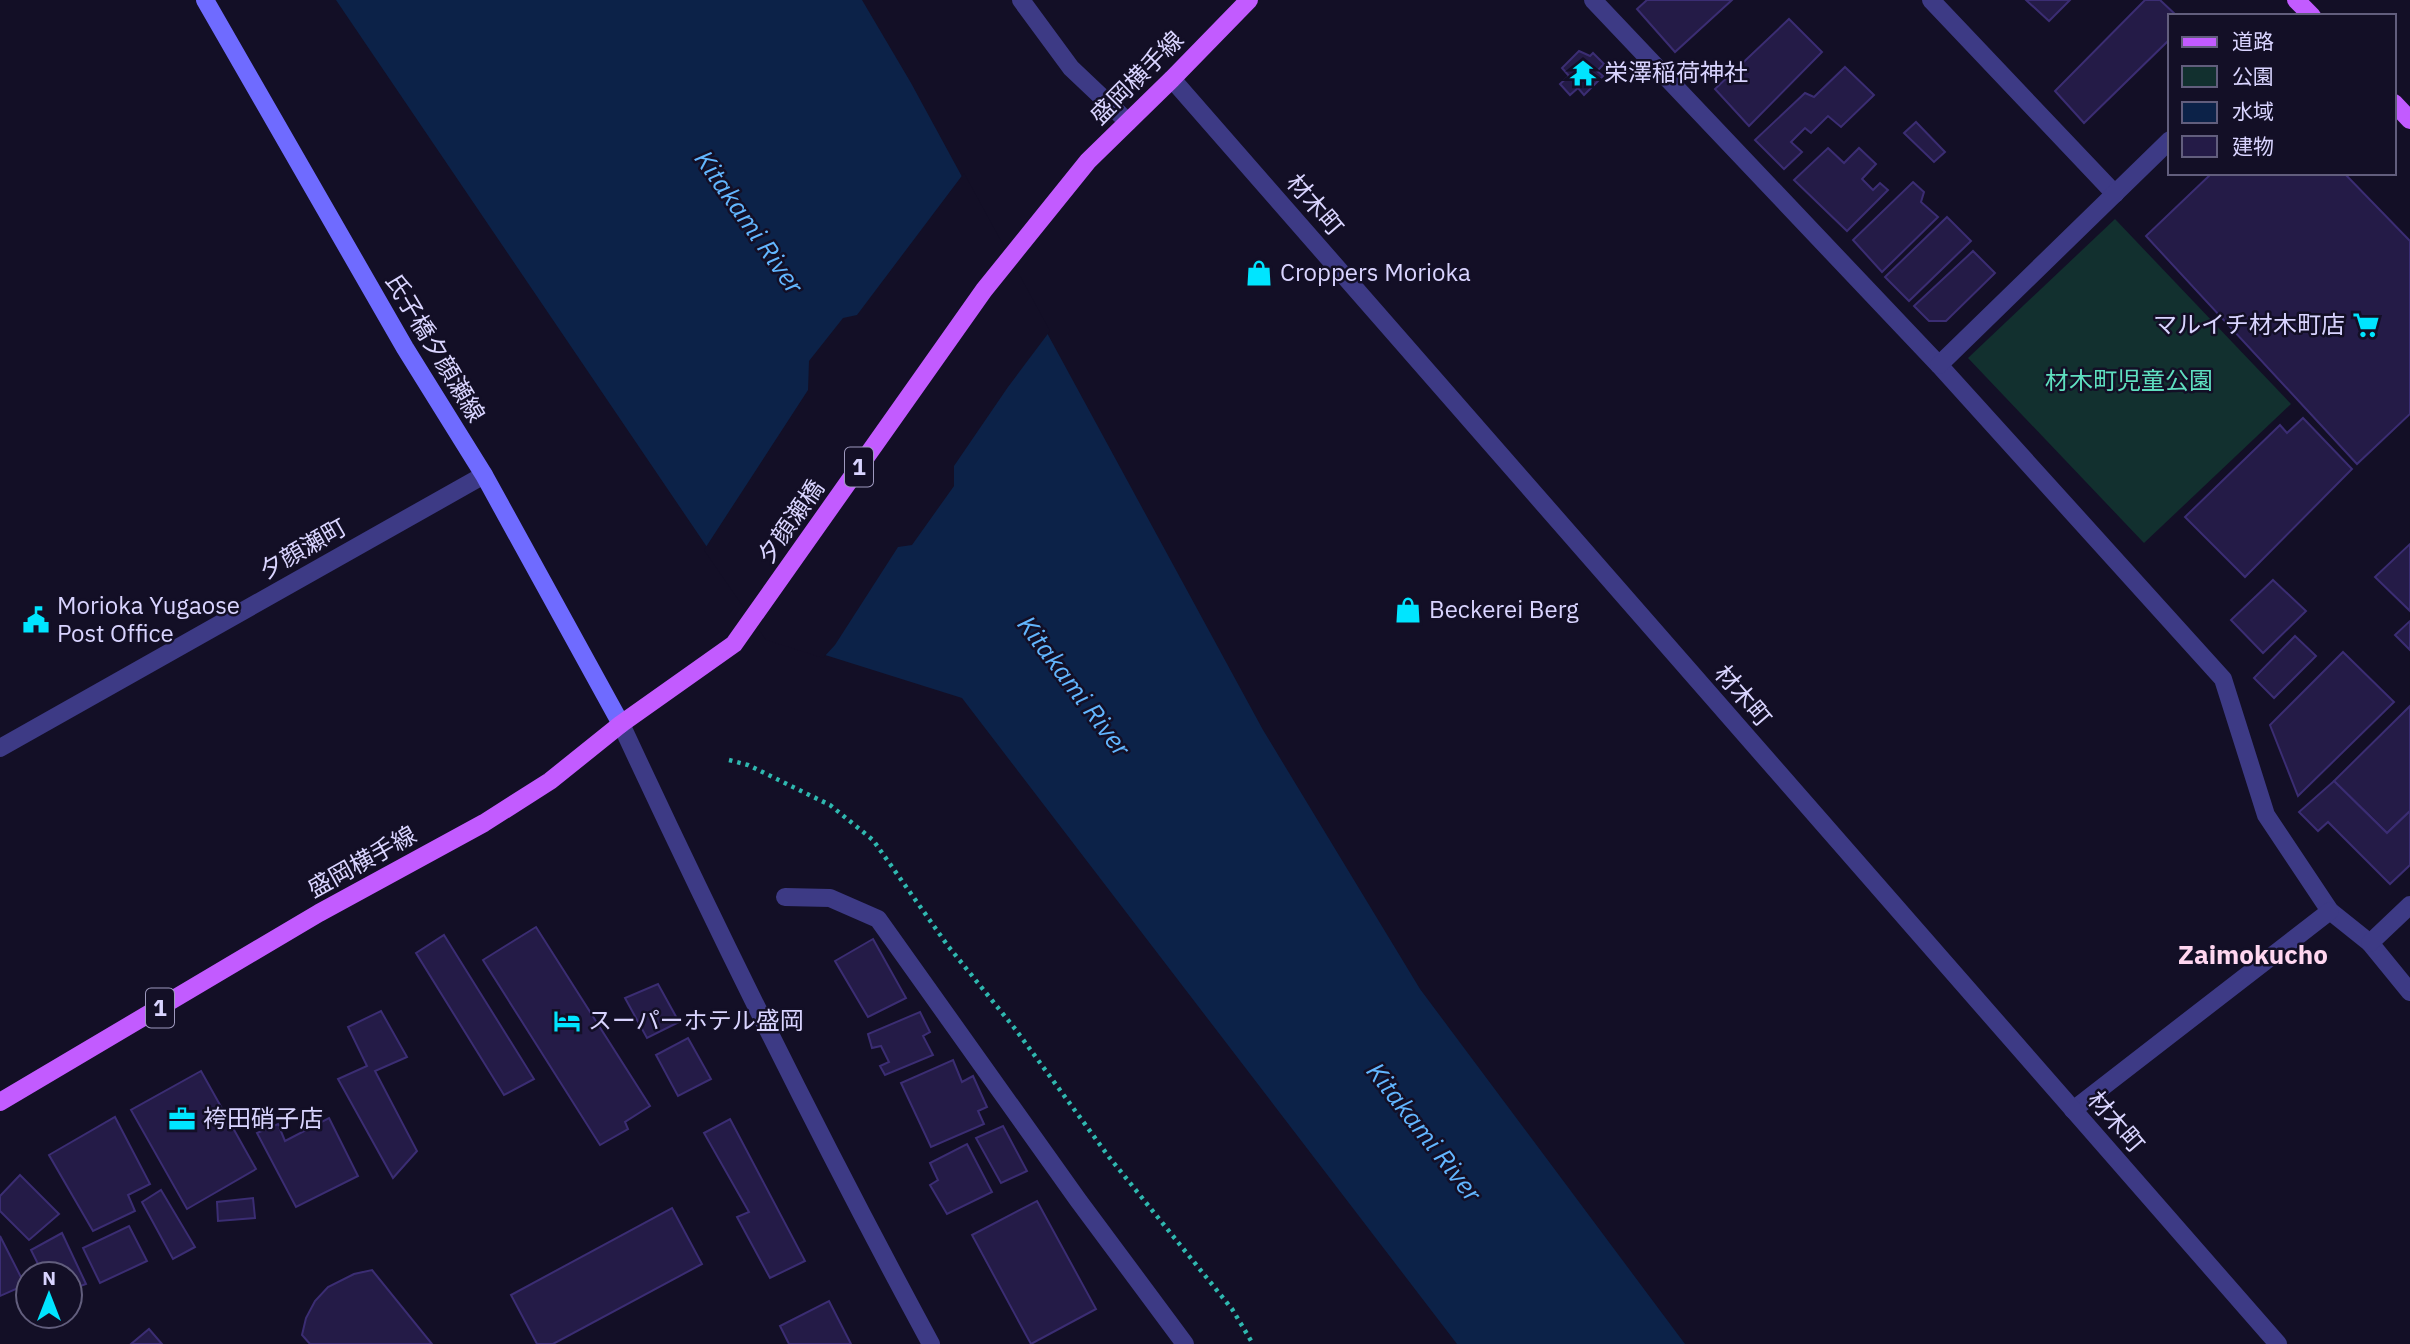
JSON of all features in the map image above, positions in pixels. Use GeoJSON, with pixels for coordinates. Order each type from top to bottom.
{"type":"FeatureCollection","features":[{"type":"Feature","properties":{"kind":"main road","name":"氏子橋夕顔瀬線"},"geometry":{"type":"LineString","coordinates":[[205,0],[398,336],[484,475],[621,724]]}},
{"type":"Feature","properties":{"kind":"main road","name":"盛岡横手線"},"geometry":{"type":"LineString","coordinates":[[0,1102],[319,913],[484,823],[550,781],[621,724],[734,644],[984,290],[1087,161],[1249,0]]}},
{"type":"Feature","properties":{"kind":"main road"},"geometry":{"type":"LineString","coordinates":[[2396,105],[2410,120]]}},
{"type":"Feature","properties":{"kind":"street"},"geometry":{"type":"LineString","coordinates":[[1021,0],[1071,68],[1128,122]]}},
{"type":"Feature","properties":{"kind":"street"},"geometry":{"type":"LineString","coordinates":[[1593,0],[1939,365],[2222,679],[2266,815],[2330,911],[2370,943],[2410,992]]}},
{"type":"Feature","properties":{"kind":"street"},"geometry":{"type":"LineString","coordinates":[[1931,0],[2115,194]]}},
{"type":"Feature","properties":{"kind":"street","name":"材木町"},"geometry":{"type":"LineString","coordinates":[[1172,79],[2278,1344]]}},
{"type":"Feature","properties":{"kind":"street"},"geometry":{"type":"LineString","coordinates":[[1939,365],[2168,142]]}},
{"type":"Feature","properties":{"kind":"street","name":"夕顔瀬町"},"geometry":{"type":"LineString","coordinates":[[0,748],[484,475]]}},
{"type":"Feature","properties":{"kind":"street"},"geometry":{"type":"LineString","coordinates":[[621,724],[704,903],[871,1233],[931,1344]]}},
{"type":"Feature","properties":{"kind":"street"},"geometry":{"type":"LineString","coordinates":[[785,897],[830,898],[878,919],[1078,1200],[1185,1344]]}},
{"type":"Feature","properties":{"kind":"street"},"geometry":{"type":"LineString","coordinates":[[2370,943],[2410,905]]}},
{"type":"Feature","properties":{"kind":"street"},"geometry":{"type":"LineString","coordinates":[[2073,1110],[2330,911]]}},
{"type":"Feature","properties":{"kind":"path"},"geometry":{"type":"LineString","coordinates":[[729,760],[748,765],[830,806],[873,840],[948,946],[1016,1030],[1109,1157],[1232,1309],[1253,1344]]}},
{"type":"Feature","properties":{"kind":"green space","name":"材木町児童公園"},"geometry":{"type":"Polygon","coordinates":[[[2115,219],[2291,404],[2144,543],[1968,358],[2115,219]]]}},
{"type":"Feature","properties":{"kind":"water","name":"Kitakami River"},"geometry":{"type":"Polygon","coordinates":[[[336,0],[862,0],[911,83],[1263,730],[1420,989],[1685,1344],[1457,1344],[962,698],[768,637],[336,0]]]}},
{"type":"Feature","properties":{"kind":"pier"},"geometry":{"type":"Polygon","coordinates":[[[964,173],[1050,331],[954,466],[954,486],[912,545],[898,547],[835,645],[823,658],[766,640],[704,550],[808,390],[809,361],[843,318],[857,315],[964,173]]]}},
{"type":"Feature","properties":{"kind":"building"},"geometry":{"type":"Polygon","coordinates":[[[1647,0],[1732,0],[1675,52],[1637,9],[1647,0]]]}},
{"type":"Feature","properties":{"kind":"building"},"geometry":{"type":"Polygon","coordinates":[[[2026,0],[2070,0],[2049,21],[2026,0]]]}},
{"type":"Feature","properties":{"kind":"building"},"geometry":{"type":"Polygon","coordinates":[[[2145,0],[2160,0],[2175,14],[2168,14],[2168,41],[2084,123],[2055,91],[2145,0]]]}},
{"type":"Feature","properties":{"kind":"building"},"geometry":{"type":"Polygon","coordinates":[[[1789,19],[1822,52],[1749,126],[1715,89],[1789,19]]]}},
{"type":"Feature","properties":{"kind":"building","name":"栄澤稲荷神社"},"geometry":{"type":"Polygon","coordinates":[[[1579,51],[1590,56],[1593,53],[1604,64],[1597,71],[1603,76],[1584,95],[1578,88],[1570,95],[1560,84],[1569,76],[1562,68],[1579,51]]]}},
{"type":"Feature","properties":{"kind":"building"},"geometry":{"type":"Polygon","coordinates":[[[1845,67],[1874,95],[1841,127],[1828,116],[1811,133],[1805,128],[1791,142],[1802,152],[1784,169],[1755,140],[1805,93],[1814,97],[1845,67]]]}},
{"type":"Feature","properties":{"kind":"building"},"geometry":{"type":"Polygon","coordinates":[[[1916,122],[1945,152],[1934,162],[1904,133],[1916,122]]]}},
{"type":"Feature","properties":{"kind":"building"},"geometry":{"type":"Polygon","coordinates":[[[1828,148],[1844,163],[1859,148],[1876,164],[1862,179],[1873,190],[1880,183],[1888,190],[1847,231],[1794,180],[1828,148]]]}},
{"type":"Feature","properties":{"kind":"building"},"geometry":{"type":"Polygon","coordinates":[[[2210,175],[2346,175],[2410,241],[2410,414],[2357,464],[2146,236],[2210,175]]]}},
{"type":"Feature","properties":{"kind":"building"},"geometry":{"type":"Polygon","coordinates":[[[1913,182],[1924,192],[1921,202],[1938,217],[1882,272],[1853,240],[1913,182]]]}},
{"type":"Feature","properties":{"kind":"building"},"geometry":{"type":"Polygon","coordinates":[[[1947,217],[1971,241],[1909,301],[1885,277],[1947,217]]]}},
{"type":"Feature","properties":{"kind":"building"},"geometry":{"type":"Polygon","coordinates":[[[1973,251],[1995,273],[1946,321],[1929,321],[1914,306],[1973,251]]]}},
{"type":"Feature","properties":{"kind":"building"},"geometry":{"type":"Polygon","coordinates":[[[2303,418],[2352,469],[2245,577],[2185,517],[2280,425],[2287,433],[2303,418]]]}},
{"type":"Feature","properties":{"kind":"building"},"geometry":{"type":"Polygon","coordinates":[[[2410,544],[2410,611],[2375,577],[2410,544]]]}},
{"type":"Feature","properties":{"kind":"building"},"geometry":{"type":"Polygon","coordinates":[[[2273,580],[2306,611],[2263,653],[2231,620],[2273,580]]]}},
{"type":"Feature","properties":{"kind":"building"},"geometry":{"type":"Polygon","coordinates":[[[2410,621],[2410,650],[2395,635],[2410,621]]]}},
{"type":"Feature","properties":{"kind":"building"},"geometry":{"type":"Polygon","coordinates":[[[2295,636],[2316,656],[2274,698],[2254,678],[2295,636]]]}},
{"type":"Feature","properties":{"kind":"building"},"geometry":{"type":"Polygon","coordinates":[[[2343,652],[2394,702],[2298,796],[2270,725],[2343,652]]]}},
{"type":"Feature","properties":{"kind":"building"},"geometry":{"type":"Polygon","coordinates":[[[2410,706],[2410,811],[2387,833],[2334,781],[2410,706]]]}},
{"type":"Feature","properties":{"kind":"building"},"geometry":{"type":"Polygon","coordinates":[[[2334,781],[2387,833],[2410,811],[2410,865],[2390,884],[2328,822],[2318,831],[2299,812],[2334,781]]]}},
{"type":"Feature","properties":{"kind":"building"},"geometry":{"type":"Polygon","coordinates":[[[536,927],[650,1106],[625,1122],[628,1129],[600,1145],[483,960],[536,927]]]}},
{"type":"Feature","properties":{"kind":"building"},"geometry":{"type":"Polygon","coordinates":[[[444,935],[534,1079],[504,1095],[416,953],[444,935]]]}},
{"type":"Feature","properties":{"kind":"building"},"geometry":{"type":"Polygon","coordinates":[[[873,939],[906,998],[868,1017],[835,961],[873,939]]]}},
{"type":"Feature","properties":{"kind":"building"},"geometry":{"type":"Polygon","coordinates":[[[658,984],[679,1022],[647,1038],[625,998],[658,984]]]}},
{"type":"Feature","properties":{"kind":"building"},"geometry":{"type":"Polygon","coordinates":[[[381,1011],[407,1057],[375,1071],[417,1151],[393,1178],[338,1079],[367,1066],[348,1027],[381,1011]]]}},
{"type":"Feature","properties":{"kind":"building"},"geometry":{"type":"Polygon","coordinates":[[[920,1012],[930,1032],[923,1036],[933,1055],[885,1075],[880,1066],[889,1062],[881,1046],[872,1048],[868,1034],[920,1012]]]}},
{"type":"Feature","properties":{"kind":"building"},"geometry":{"type":"Polygon","coordinates":[[[688,1038],[711,1079],[678,1096],[656,1055],[688,1038]]]}},
{"type":"Feature","properties":{"kind":"building"},"geometry":{"type":"Polygon","coordinates":[[[953,1060],[962,1082],[973,1076],[987,1107],[978,1111],[984,1124],[931,1147],[901,1083],[953,1060]]]}},
{"type":"Feature","properties":{"kind":"building"},"geometry":{"type":"Polygon","coordinates":[[[201,1071],[256,1169],[187,1209],[131,1110],[201,1071]]]}},
{"type":"Feature","properties":{"kind":"building"},"geometry":{"type":"Polygon","coordinates":[[[115,1117],[150,1184],[128,1195],[135,1211],[93,1231],[49,1155],[115,1117]]]}},
{"type":"Feature","properties":{"kind":"building"},"geometry":{"type":"Polygon","coordinates":[[[329,1118],[358,1176],[296,1207],[257,1133],[278,1124],[285,1141],[329,1118]]]}},
{"type":"Feature","properties":{"kind":"building"},"geometry":{"type":"Polygon","coordinates":[[[730,1119],[805,1261],[770,1278],[737,1217],[749,1212],[704,1133],[730,1119]]]}},
{"type":"Feature","properties":{"kind":"building"},"geometry":{"type":"Polygon","coordinates":[[[1003,1126],[1027,1171],[1001,1183],[976,1138],[1003,1126]]]}},
{"type":"Feature","properties":{"kind":"building"},"geometry":{"type":"Polygon","coordinates":[[[967,1144],[992,1192],[947,1214],[930,1185],[938,1180],[930,1163],[967,1144]]]}},
{"type":"Feature","properties":{"kind":"building"},"geometry":{"type":"Polygon","coordinates":[[[20,1175],[59,1214],[29,1240],[0,1211],[0,1196],[20,1175]]]}},
{"type":"Feature","properties":{"kind":"building"},"geometry":{"type":"Polygon","coordinates":[[[161,1190],[195,1247],[173,1259],[142,1202],[161,1190]]]}},
{"type":"Feature","properties":{"kind":"building"},"geometry":{"type":"Polygon","coordinates":[[[253,1198],[255,1218],[218,1221],[217,1202],[253,1198]]]}},
{"type":"Feature","properties":{"kind":"building"},"geometry":{"type":"Polygon","coordinates":[[[1037,1201],[1096,1309],[1031,1344],[972,1235],[1037,1201]]]}},
{"type":"Feature","properties":{"kind":"building"},"geometry":{"type":"Polygon","coordinates":[[[672,1208],[702,1264],[553,1344],[537,1344],[511,1295],[672,1208]]]}},
{"type":"Feature","properties":{"kind":"building"},"geometry":{"type":"Polygon","coordinates":[[[129,1226],[147,1261],[100,1283],[83,1248],[129,1226]]]}},
{"type":"Feature","properties":{"kind":"building"},"geometry":{"type":"Polygon","coordinates":[[[62,1233],[75,1260],[36,1260],[31,1250],[62,1233]]]}},
{"type":"Feature","properties":{"kind":"building"},"geometry":{"type":"Polygon","coordinates":[[[0,1236],[14,1263],[14,1290],[0,1296],[0,1236]]]}},
{"type":"Feature","properties":{"kind":"building"},"geometry":{"type":"Polygon","coordinates":[[[372,1270],[432,1344],[310,1344],[302,1335],[306,1318],[315,1301],[328,1287],[354,1274],[372,1270]]]}},
{"type":"Feature","properties":{"kind":"building"},"geometry":{"type":"Polygon","coordinates":[[[829,1301],[851,1344],[789,1344],[780,1326],[829,1301]]]}},
{"type":"Feature","properties":{"kind":"building"},"geometry":{"type":"Polygon","coordinates":[[[149,1329],[162,1344],[131,1344],[149,1329]]]}},
{"type":"Feature","properties":{"kind":"place","name":"栄澤稲荷神社"},"geometry":{"type":"Point","coordinates":[1583,73]}},
{"type":"Feature","properties":{"kind":"place","name":"Croppers Morioka"},"geometry":{"type":"Point","coordinates":[1259,273]}},
{"type":"Feature","properties":{"kind":"place","name":"マルイチ材木町店"},"geometry":{"type":"Point","coordinates":[2366,325]}},
{"type":"Feature","properties":{"kind":"place","name":"Beckerei Berg"},"geometry":{"type":"Point","coordinates":[1408,610]}},
{"type":"Feature","properties":{"kind":"place","name":"Morioka Yugaose Post Office"},"geometry":{"type":"Point","coordinates":[36,620]}},
{"type":"Feature","properties":{"kind":"place","name":"スーパーホテル盛岡"},"geometry":{"type":"Point","coordinates":[567,1021]}},
{"type":"Feature","properties":{"kind":"place","name":"袴田硝子店"},"geometry":{"type":"Point","coordinates":[182,1119]}},
{"type":"Feature","properties":{"kind":"district","name":"Zaimokucho"},"geometry":{"type":"Point","coordinates":[2253,955]}}]}
